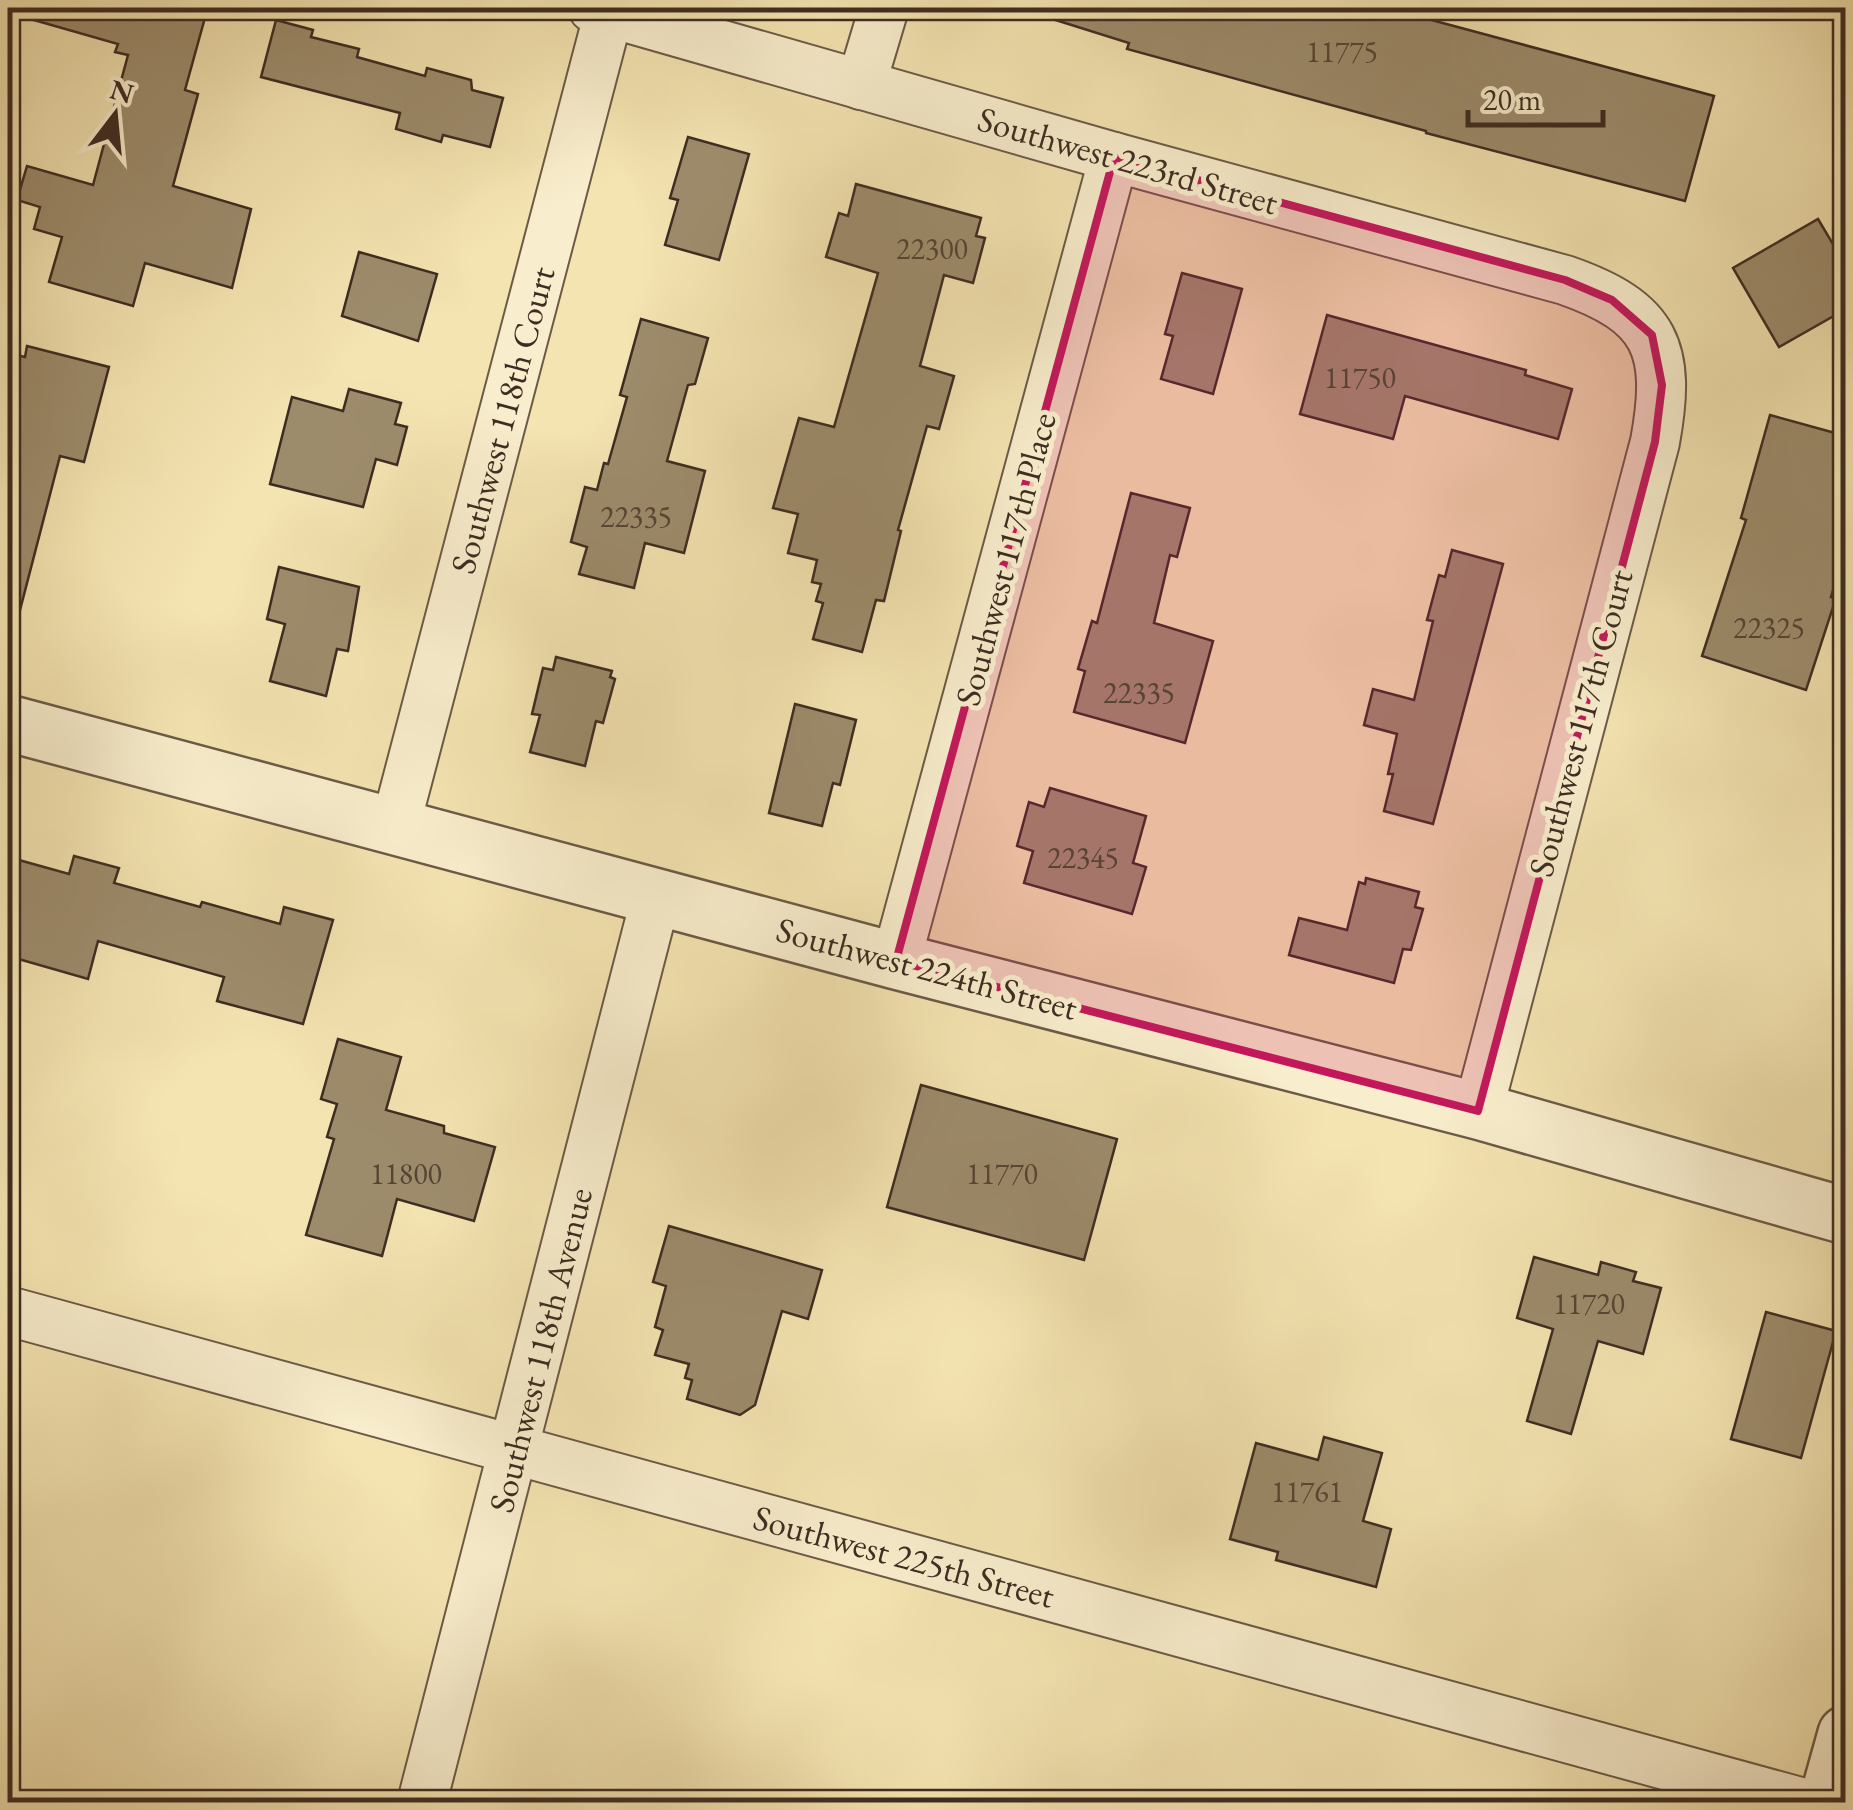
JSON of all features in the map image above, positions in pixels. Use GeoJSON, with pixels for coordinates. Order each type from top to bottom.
{"type":"FeatureCollection","features":[{"type":"Feature","properties":{"kind":"street"},"geometry":{"type":"LineString","coordinates":[[862,85],[884,8]]}},
{"type":"Feature","properties":{"kind":"street","name":"Southwest 223rd Street"},"geometry":{"type":"LineString","coordinates":[[601,10],[1114,157],[1565,280],[1612,300],[1652,335]]}},
{"type":"Feature","properties":{"kind":"street","name":"Southwest 118th Court"},"geometry":{"type":"LineString","coordinates":[[395,827],[601,10]]}},
{"type":"Feature","properties":{"kind":"street","name":"Southwest 117th Place"},"geometry":{"type":"LineString","coordinates":[[896,961],[1114,157]]}},
{"type":"Feature","properties":{"kind":"street","name":"Southwest 117th Court"},"geometry":{"type":"LineString","coordinates":[[1478,1110],[1655,442],[1662,385],[1660,356],[1652,335]]}},
{"type":"Feature","properties":{"kind":"street","name":"Southwest 224th Street"},"geometry":{"type":"LineString","coordinates":[[8,723],[896,961],[1478,1110],[1846,1216]]}},
{"type":"Feature","properties":{"kind":"street","name":"Southwest 118th Avenue"},"geometry":{"type":"LineString","coordinates":[[422,1802],[656,896]]}},
{"type":"Feature","properties":{"kind":"street","name":"Southwest 225th Street"},"geometry":{"type":"LineString","coordinates":[[8,1311],[1800,1802]]}},
{"type":"Feature","properties":{"kind":"street"},"geometry":{"type":"LineString","coordinates":[[1827,1802],[1846,1734]]}},
{"type":"Feature","properties":{"kind":"highlighted area"},"geometry":{"type":"Polygon","coordinates":[[[1114,157],[1565,280],[1612,300],[1652,335],[1662,385],[1655,442],[1478,1111],[896,961],[1114,157]]]}},
{"type":"Feature","properties":{"kind":"building"},"geometry":{"type":"Polygon","coordinates":[[[28,8],[181,8],[206,14],[185,90],[198,94],[173,186],[251,209],[232,288],[145,263],[133,306],[49,282],[62,237],[34,229],[40,207],[17,200],[27,166],[93,185],[128,55],[115,52],[118,44],[27,18],[28,8]]]}},
{"type":"Feature","properties":{"kind":"building"},"geometry":{"type":"Polygon","coordinates":[[[1044,8],[1387,8],[1714,96],[1685,201],[1127,49],[1129,43],[1043,16],[1044,8]]]}},
{"type":"Feature","properties":{"kind":"building"},"geometry":{"type":"Polygon","coordinates":[[[276,20],[313,30],[311,37],[359,49],[357,57],[425,76],[427,68],[471,80],[472,90],[503,98],[490,147],[443,135],[441,142],[396,129],[400,113],[261,77],[276,20]]]}},
{"type":"Feature","properties":{"kind":"building"},"geometry":{"type":"Polygon","coordinates":[[[688,137],[749,154],[719,260],[665,245],[678,200],[670,198],[688,137]]]}},
{"type":"Feature","properties":{"kind":"building"},"geometry":{"type":"Polygon","coordinates":[[[856,184],[981,218],[976,236],[985,238],[973,283],[944,275],[920,366],[954,376],[939,429],[927,426],[898,530],[901,531],[884,601],[876,600],[862,652],[813,639],[823,603],[816,601],[821,584],[812,582],[817,560],[788,553],[798,514],[773,508],[799,418],[834,427],[878,273],[826,257],[839,213],[848,216],[856,184]]]}},
{"type":"Feature","properties":{"kind":"building"},"geometry":{"type":"Polygon","coordinates":[[[1818,219],[1846,266],[1846,309],[1779,347],[1733,268],[1818,219]]]}},
{"type":"Feature","properties":{"kind":"building"},"geometry":{"type":"Polygon","coordinates":[[[359,252],[437,274],[418,341],[342,316],[359,252]]]}},
{"type":"Feature","properties":{"kind":"building"},"geometry":{"type":"Polygon","coordinates":[[[1182,273],[1242,289],[1213,394],[1161,379],[1173,336],[1165,334],[1182,273]]]}},
{"type":"Feature","properties":{"kind":"building"},"geometry":{"type":"Polygon","coordinates":[[[1327,315],[1526,370],[1525,375],[1572,389],[1558,439],[1405,396],[1393,439],[1300,414],[1327,315]]]}},
{"type":"Feature","properties":{"kind":"building"},"geometry":{"type":"Polygon","coordinates":[[[641,319],[708,338],[695,384],[688,385],[667,461],[705,471],[684,553],[645,543],[634,588],[579,574],[587,547],[571,542],[585,487],[597,490],[604,463],[608,464],[627,397],[620,395],[641,319]]]}},
{"type":"Feature","properties":{"kind":"building"},"geometry":{"type":"Polygon","coordinates":[[[27,346],[109,367],[84,462],[60,456],[20,610],[8,608],[8,353],[25,357],[27,346]]]}},
{"type":"Feature","properties":{"kind":"building"},"geometry":{"type":"Polygon","coordinates":[[[349,389],[401,403],[395,424],[407,427],[397,465],[376,459],[363,507],[270,484],[292,397],[343,411],[349,389]]]}},
{"type":"Feature","properties":{"kind":"building"},"geometry":{"type":"Polygon","coordinates":[[[1770,415],[1846,436],[1846,545],[1831,597],[1836,598],[1806,690],[1702,656],[1746,520],[1741,518],[1770,415]]]}},
{"type":"Feature","properties":{"kind":"building"},"geometry":{"type":"Polygon","coordinates":[[[1131,493],[1190,508],[1177,557],[1170,555],[1154,623],[1213,641],[1185,743],[1074,712],[1085,671],[1078,669],[1092,621],[1097,623],[1131,493]]]}},
{"type":"Feature","properties":{"kind":"building"},"geometry":{"type":"Polygon","coordinates":[[[1452,550],[1503,564],[1433,824],[1384,811],[1397,734],[1364,725],[1373,689],[1414,700],[1433,621],[1427,620],[1439,575],[1445,577],[1452,550]]]}},
{"type":"Feature","properties":{"kind":"building"},"geometry":{"type":"Polygon","coordinates":[[[279,567],[359,587],[348,651],[337,649],[326,696],[270,681],[285,624],[267,619],[279,567]]]}},
{"type":"Feature","properties":{"kind":"building"},"geometry":{"type":"Polygon","coordinates":[[[556,657],[612,671],[610,677],[615,679],[603,723],[596,721],[585,766],[530,752],[540,715],[532,714],[543,668],[553,670],[556,657]]]}},
{"type":"Feature","properties":{"kind":"building"},"geometry":{"type":"Polygon","coordinates":[[[795,704],[856,720],[840,785],[833,783],[822,826],[769,813],[795,704]]]}},
{"type":"Feature","properties":{"kind":"building"},"geometry":{"type":"Polygon","coordinates":[[[1050,788],[1146,816],[1133,863],[1146,867],[1132,914],[1024,883],[1033,851],[1017,846],[1029,802],[1044,807],[1050,788]]]}},
{"type":"Feature","properties":{"kind":"building"},"geometry":{"type":"Polygon","coordinates":[[[74,856],[119,868],[114,883],[200,907],[202,902],[280,924],[284,907],[333,920],[303,1024],[217,1001],[224,977],[98,941],[88,979],[8,956],[8,857],[69,874],[74,856]]]}},
{"type":"Feature","properties":{"kind":"building"},"geometry":{"type":"Polygon","coordinates":[[[1366,878],[1419,892],[1415,907],[1423,909],[1411,950],[1403,949],[1394,983],[1289,955],[1299,918],[1347,930],[1359,882],[1365,884],[1366,878]]]}},
{"type":"Feature","properties":{"kind":"building"},"geometry":{"type":"Polygon","coordinates":[[[338,1039],[401,1057],[386,1110],[444,1126],[444,1133],[495,1147],[474,1221],[397,1199],[382,1256],[306,1235],[334,1139],[327,1137],[337,1104],[321,1099],[338,1039]]]}},
{"type":"Feature","properties":{"kind":"building"},"geometry":{"type":"Polygon","coordinates":[[[921,1085],[1117,1139],[1084,1260],[887,1207],[921,1085]]]}},
{"type":"Feature","properties":{"kind":"building"},"geometry":{"type":"Polygon","coordinates":[[[669,1226],[822,1270],[808,1319],[782,1311],[755,1405],[740,1415],[687,1399],[692,1380],[685,1378],[689,1364],[655,1355],[663,1330],[655,1327],[666,1286],[653,1282],[669,1226]]]}},
{"type":"Feature","properties":{"kind":"building"},"geometry":{"type":"Polygon","coordinates":[[[1534,1257],[1598,1275],[1601,1262],[1636,1272],[1633,1281],[1661,1288],[1643,1354],[1598,1341],[1571,1434],[1527,1421],[1553,1329],[1517,1318],[1534,1257]]]}},
{"type":"Feature","properties":{"kind":"building"},"geometry":{"type":"Polygon","coordinates":[[[1766,1312],[1836,1331],[1801,1458],[1731,1439],[1766,1312]]]}},
{"type":"Feature","properties":{"kind":"building"},"geometry":{"type":"Polygon","coordinates":[[[1324,1437],[1382,1453],[1363,1521],[1391,1529],[1376,1587],[1276,1560],[1278,1552],[1230,1539],[1256,1443],[1318,1460],[1324,1437]]]}}]}
